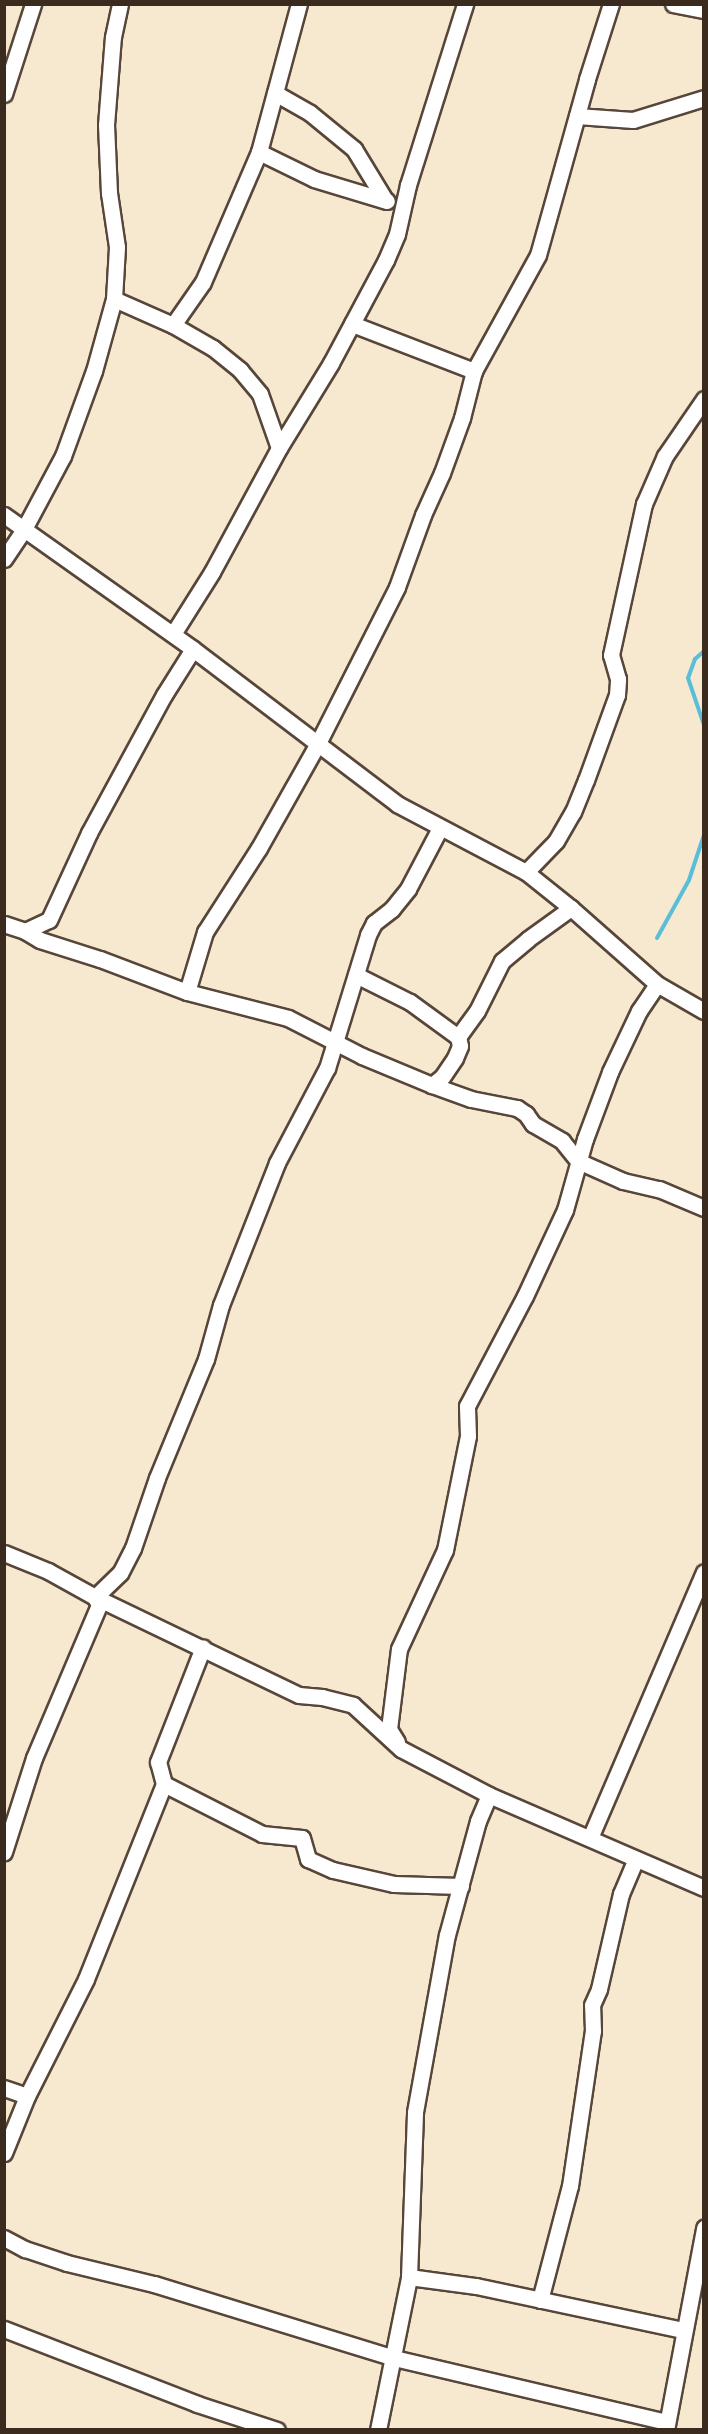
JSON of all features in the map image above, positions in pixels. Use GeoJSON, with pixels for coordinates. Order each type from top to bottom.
{"type":"FeatureCollection","features":[{"type":"Feature","properties":{"kind":"street"},"geometry":{"type":"LineString","coordinates":[[4,94],[33,4]]}},
{"type":"Feature","properties":{"kind":"street"},"geometry":{"type":"LineString","coordinates":[[4,559],[24,529],[63,456],[94,371],[114,299],[117,247],[109,193],[106,125],[113,37],[120,4]]}},
{"type":"Feature","properties":{"kind":"street"},"geometry":{"type":"LineString","coordinates":[[173,325],[203,282],[259,152],[299,4]]}},
{"type":"Feature","properties":{"kind":"street"},"geometry":{"type":"LineString","coordinates":[[172,634],[212,572],[279,448],[352,324],[386,260],[465,4]]}},
{"type":"Feature","properties":{"kind":"street"},"geometry":{"type":"LineString","coordinates":[[187,992],[205,932],[259,848],[317,745],[397,587],[458,429],[474,371],[538,255],[611,4]]}},
{"type":"Feature","properties":{"kind":"street"},"geometry":{"type":"LineString","coordinates":[[673,4],[704,10]]}},
{"type":"Feature","properties":{"kind":"street"},"geometry":{"type":"LineString","coordinates":[[275,93],[310,113],[354,149],[385,200]]}},
{"type":"Feature","properties":{"kind":"street"},"geometry":{"type":"LineString","coordinates":[[577,116],[633,120],[704,98]]}},
{"type":"Feature","properties":{"kind":"street"},"geometry":{"type":"LineString","coordinates":[[259,152],[314,179],[385,200],[403,210]]}},
{"type":"Feature","properties":{"kind":"street"},"geometry":{"type":"LineString","coordinates":[[114,299],[173,325],[213,348],[240,370],[260,394],[279,448]]}},
{"type":"Feature","properties":{"kind":"street"},"geometry":{"type":"LineString","coordinates":[[352,324],[474,371]]}},
{"type":"Feature","properties":{"kind":"street"},"geometry":{"type":"LineString","coordinates":[[526,872],[556,841],[573,813],[586,780],[617,695],[618,679],[611,655],[644,504],[664,456],[704,399]]}},
{"type":"Feature","properties":{"kind":"street"},"geometry":{"type":"LineString","coordinates":[[4,515],[194,649],[397,804],[526,872],[572,908],[657,984],[704,1011]]}},
{"type":"Feature","properties":{"kind":"street"},"geometry":{"type":"LineString","coordinates":[[25,932],[49,920],[90,833],[164,695],[194,649]]}},
{"type":"Feature","properties":{"kind":"street"},"geometry":{"type":"LineString","coordinates":[[95,1597],[120,1574],[133,1548],[157,1478],[206,1359],[221,1305],[277,1162],[327,1068],[368,935],[374,923],[392,909],[408,890],[440,828]]}},
{"type":"Feature","properties":{"kind":"street"},"geometry":{"type":"LineString","coordinates":[[458,1037],[477,1011],[502,961],[528,939],[572,908]]}},
{"type":"Feature","properties":{"kind":"street"},"geometry":{"type":"LineString","coordinates":[[4,924],[39,940],[100,959],[187,992],[271,1012],[305,1025],[362,1056],[432,1085],[471,1098],[518,1108],[533,1124],[562,1141],[578,1161],[623,1181],[659,1189],[704,1208]]}},
{"type":"Feature","properties":{"kind":"street"},"geometry":{"type":"LineString","coordinates":[[356,975],[410,1002],[458,1037],[460,1046],[455,1058],[442,1077],[432,1085]]}},
{"type":"Feature","properties":{"kind":"street"},"geometry":{"type":"LineString","coordinates":[[401,1749],[389,1729],[399,1649],[445,1550],[468,1436],[467,1406],[525,1296],[565,1210],[578,1161],[610,1072],[639,1011],[657,984]]}},
{"type":"Feature","properties":{"kind":"street"},"geometry":{"type":"LineString","coordinates":[[4,1552],[48,1571],[95,1597],[299,1695],[322,1697],[353,1705],[401,1749],[489,1795],[704,1888]]}},
{"type":"Feature","properties":{"kind":"street"},"geometry":{"type":"LineString","coordinates":[[590,1838],[704,1572]]}},
{"type":"Feature","properties":{"kind":"street"},"geometry":{"type":"LineString","coordinates":[[4,1852],[34,1758],[97,1613],[99,1605],[95,1597]]}},
{"type":"Feature","properties":{"kind":"street"},"geometry":{"type":"LineString","coordinates":[[4,2153],[27,2096],[86,1978],[164,1784],[158,1762],[203,1647]]}},
{"type":"Feature","properties":{"kind":"street"},"geometry":{"type":"LineString","coordinates":[[164,1784],[262,1834],[302,1838],[308,1858],[333,1870],[393,1884],[461,1886]]}},
{"type":"Feature","properties":{"kind":"street"},"geometry":{"type":"LineString","coordinates":[[378,2430],[409,2277],[415,2112],[447,1935],[478,1821],[489,1795]]}},
{"type":"Feature","properties":{"kind":"street"},"geometry":{"type":"LineString","coordinates":[[540,2300],[570,2186],[593,2031],[592,2005],[599,1989],[621,1894],[636,1859]]}},
{"type":"Feature","properties":{"kind":"street"},"geometry":{"type":"LineString","coordinates":[[4,2088],[27,2096]]}},
{"type":"Feature","properties":{"kind":"street"},"geometry":{"type":"LineString","coordinates":[[4,2238],[25,2249],[67,2263],[153,2284],[394,2358],[478,2376],[667,2426],[683,2330],[704,2228]]}},
{"type":"Feature","properties":{"kind":"street"},"geometry":{"type":"LineString","coordinates":[[409,2277],[476,2286],[683,2330]]}},
{"type":"Feature","properties":{"kind":"street"},"geometry":{"type":"LineString","coordinates":[[4,2329],[197,2404],[277,2430]]}},
{"type":"Feature","properties":{"kind":"waterway"},"geometry":{"type":"LineString","coordinates":[[704,651],[695,659],[688,678],[704,725]]}},
{"type":"Feature","properties":{"kind":"waterway"},"geometry":{"type":"LineString","coordinates":[[657,938],[689,880],[704,835]]}}]}
